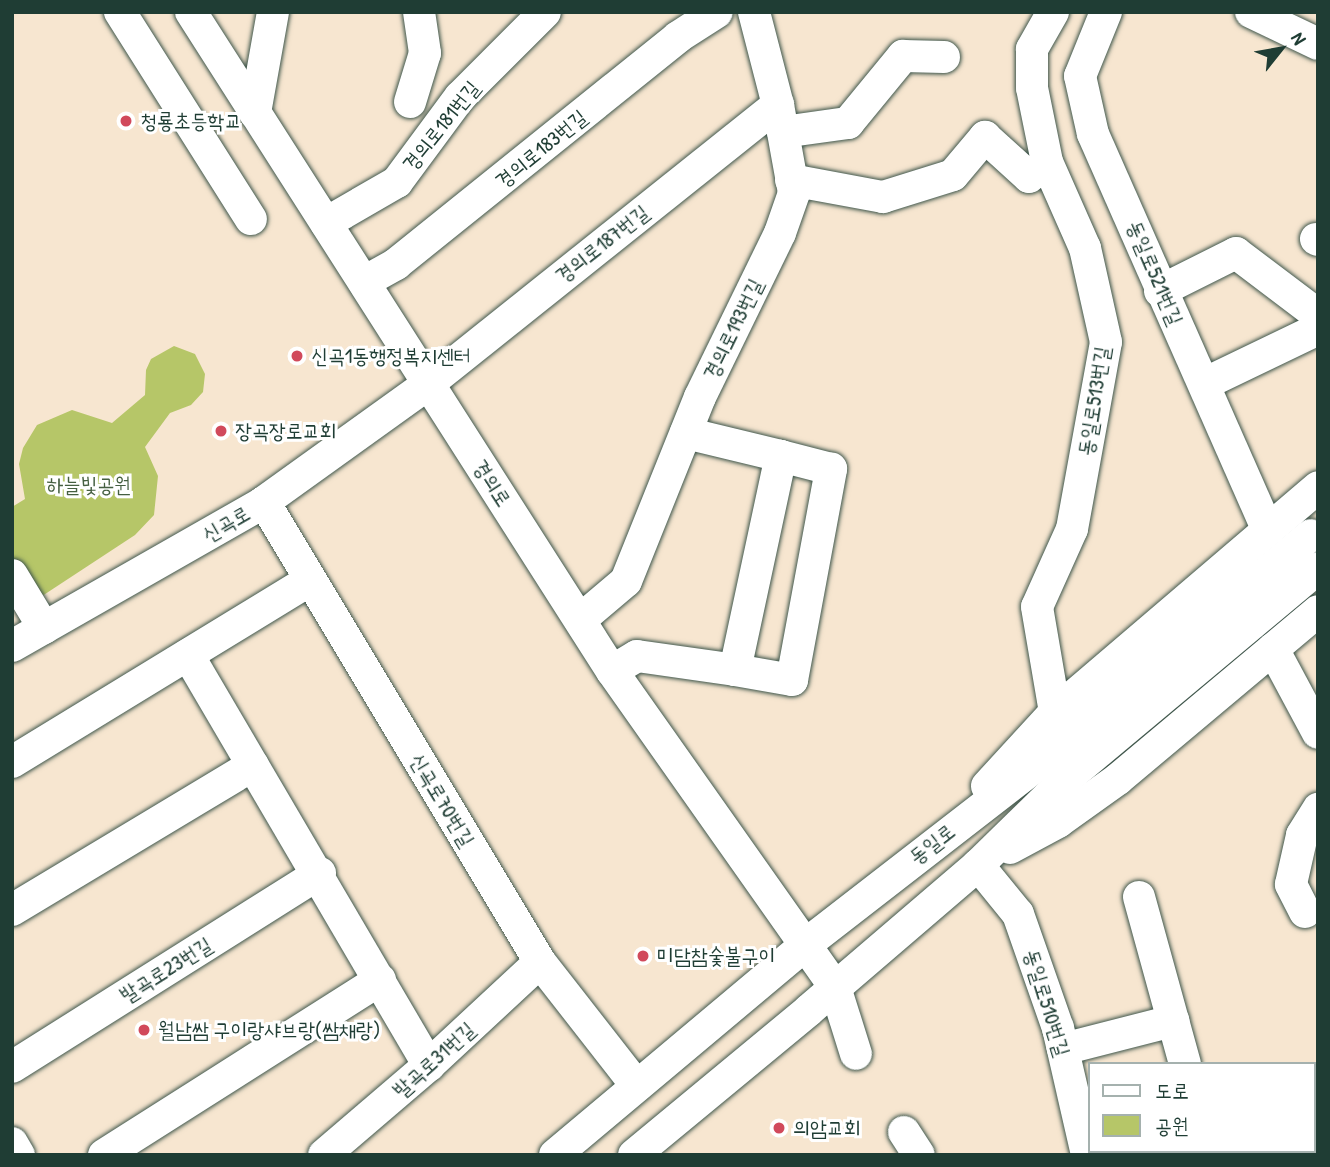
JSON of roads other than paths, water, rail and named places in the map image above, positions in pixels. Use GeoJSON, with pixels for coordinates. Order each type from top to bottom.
{"type":"FeatureCollection","features":[{"type":"Feature","properties":{"kind":"street"},"geometry":{"type":"LineString","coordinates":[[120,12],[251,219]]}},
{"type":"Feature","properties":{"kind":"street","name":"경의로"},"geometry":{"type":"LineString","coordinates":[[191,12],[612,671],[835,987],[856,1054]]}},
{"type":"Feature","properties":{"kind":"street"},"geometry":{"type":"LineString","coordinates":[[256,113],[273,12]]}},
{"type":"Feature","properties":{"kind":"street"},"geometry":{"type":"LineString","coordinates":[[410,102],[425,53],[419,12]]}},
{"type":"Feature","properties":{"kind":"street","name":"경의로181번길"},"geometry":{"type":"LineString","coordinates":[[326,223],[397,182],[460,97],[545,12]]}},
{"type":"Feature","properties":{"kind":"street","name":"경의로183번길"},"geometry":{"type":"LineString","coordinates":[[364,282],[407,256],[678,37],[717,12]]}},
{"type":"Feature","properties":{"kind":"street","name":"경의로193번길"},"geometry":{"type":"LineString","coordinates":[[580,620],[626,581],[686,433],[780,233],[794,193],[780,118],[754,12]]}},
{"type":"Feature","properties":{"kind":"street","name":"동일로513번길"},"geometry":{"type":"LineString","coordinates":[[1053,12],[1032,50],[1032,89],[1047,162],[1085,248],[1106,342],[1072,529],[1037,607],[1055,712]]}},
{"type":"Feature","properties":{"kind":"street","name":"동일로521번길"},"geometry":{"type":"LineString","coordinates":[[1105,12],[1080,76],[1093,134],[1160,291],[1206,383],[1268,530]]}},
{"type":"Feature","properties":{"kind":"street"},"geometry":{"type":"LineString","coordinates":[[1251,12],[1318,44]]}},
{"type":"Feature","properties":{"kind":"street"},"geometry":{"type":"LineString","coordinates":[[780,118],[848,123],[903,56],[944,57]]}},
{"type":"Feature","properties":{"kind":"street","name":"경의로187번길"},"geometry":{"type":"LineString","coordinates":[[428,384],[780,118]]}},
{"type":"Feature","properties":{"kind":"street"},"geometry":{"type":"LineString","coordinates":[[791,180],[883,197],[953,175],[985,137],[1029,177],[1047,162]]}},
{"type":"Feature","properties":{"kind":"street"},"geometry":{"type":"LineString","coordinates":[[1160,291],[1236,253],[1318,315]]}},
{"type":"Feature","properties":{"kind":"street"},"geometry":{"type":"LineString","coordinates":[[1206,383],[1318,329]]}},
{"type":"Feature","properties":{"kind":"street","name":"신곡로"},"geometry":{"type":"LineString","coordinates":[[12,646],[264,502],[428,384]]}},
{"type":"Feature","properties":{"kind":"street"},"geometry":{"type":"LineString","coordinates":[[612,671],[637,656],[792,680],[831,469],[686,433]]}},
{"type":"Feature","properties":{"kind":"street"},"geometry":{"type":"LineString","coordinates":[[735,670],[781,456]]}},
{"type":"Feature","properties":{"kind":"street"},"geometry":{"type":"LineString","coordinates":[[950,829],[1055,712],[1318,487]]}},
{"type":"Feature","properties":{"kind":"street","name":"신곡로70번길"},"geometry":{"type":"LineString","coordinates":[[264,502],[540,962],[636,1086]]}},
{"type":"Feature","properties":{"kind":"street","name":"동일로"},"geometry":{"type":"LineString","coordinates":[[555,1155],[805,945],[950,829],[1046,758],[1311,535]]}},
{"type":"Feature","properties":{"kind":"street","name":"동일로"},"geometry":{"type":"LineString","coordinates":[[634,1155],[978,865],[1066,779],[1318,568]]}},
{"type":"Feature","properties":{"kind":"street"},"geometry":{"type":"LineString","coordinates":[[12,575],[44,628]]}},
{"type":"Feature","properties":{"kind":"street"},"geometry":{"type":"LineString","coordinates":[[12,762],[310,580]]}},
{"type":"Feature","properties":{"kind":"street"},"geometry":{"type":"LineString","coordinates":[[978,865],[1058,822],[1108,786],[1318,611]]}},
{"type":"Feature","properties":{"kind":"street"},"geometry":{"type":"LineString","coordinates":[[1273,649],[1318,733]]}},
{"type":"Feature","properties":{"kind":"street"},"geometry":{"type":"LineString","coordinates":[[188,655],[320,873],[429,1065]]}},
{"type":"Feature","properties":{"kind":"street"},"geometry":{"type":"LineString","coordinates":[[12,910],[253,765]]}},
{"type":"Feature","properties":{"kind":"street"},"geometry":{"type":"LineString","coordinates":[[1305,912],[1291,884],[1302,835],[1318,809]]}},
{"type":"Feature","properties":{"kind":"street","name":"동일로510번길"},"geometry":{"type":"LineString","coordinates":[[978,865],[1018,914],[1063,1049],[1087,1155]]}},
{"type":"Feature","properties":{"kind":"street","name":"발곡로23번길"},"geometry":{"type":"LineString","coordinates":[[12,1067],[320,873]]}},
{"type":"Feature","properties":{"kind":"street"},"geometry":{"type":"LineString","coordinates":[[1139,897],[1184,1062]]}},
{"type":"Feature","properties":{"kind":"street","name":"발곡로31번길"},"geometry":{"type":"LineString","coordinates":[[324,1155],[429,1065],[540,962]]}},
{"type":"Feature","properties":{"kind":"street"},"geometry":{"type":"LineString","coordinates":[[104,1155],[380,981]]}},
{"type":"Feature","properties":{"kind":"street"},"geometry":{"type":"LineString","coordinates":[[1063,1049],[1173,1021]]}},
{"type":"Feature","properties":{"kind":"street"},"geometry":{"type":"LineString","coordinates":[[12,1143],[19,1155]]}},
{"type":"Feature","properties":{"kind":"place","name":"청룡초등학교"},"geometry":{"type":"Point","coordinates":[126,121]}},
{"type":"Feature","properties":{"kind":"place","name":"신곡1동행정복지센터"},"geometry":{"type":"Point","coordinates":[297,356]}},
{"type":"Feature","properties":{"kind":"place","name":"장곡장로교회"},"geometry":{"type":"Point","coordinates":[221,431]}},
{"type":"Feature","properties":{"kind":"place","name":"미담참숯불구이"},"geometry":{"type":"Point","coordinates":[643,956]}},
{"type":"Feature","properties":{"kind":"place","name":"월남쌈 구이랑샤브랑(쌈채랑)"},"geometry":{"type":"Point","coordinates":[144,1030]}},
{"type":"Feature","properties":{"kind":"place","name":"의암교회"},"geometry":{"type":"Point","coordinates":[779,1128]}},
{"type":"Feature","properties":{"kind":"park label","name":"하늘빛공원"},"geometry":{"type":"Point","coordinates":[89,485]}}]}
